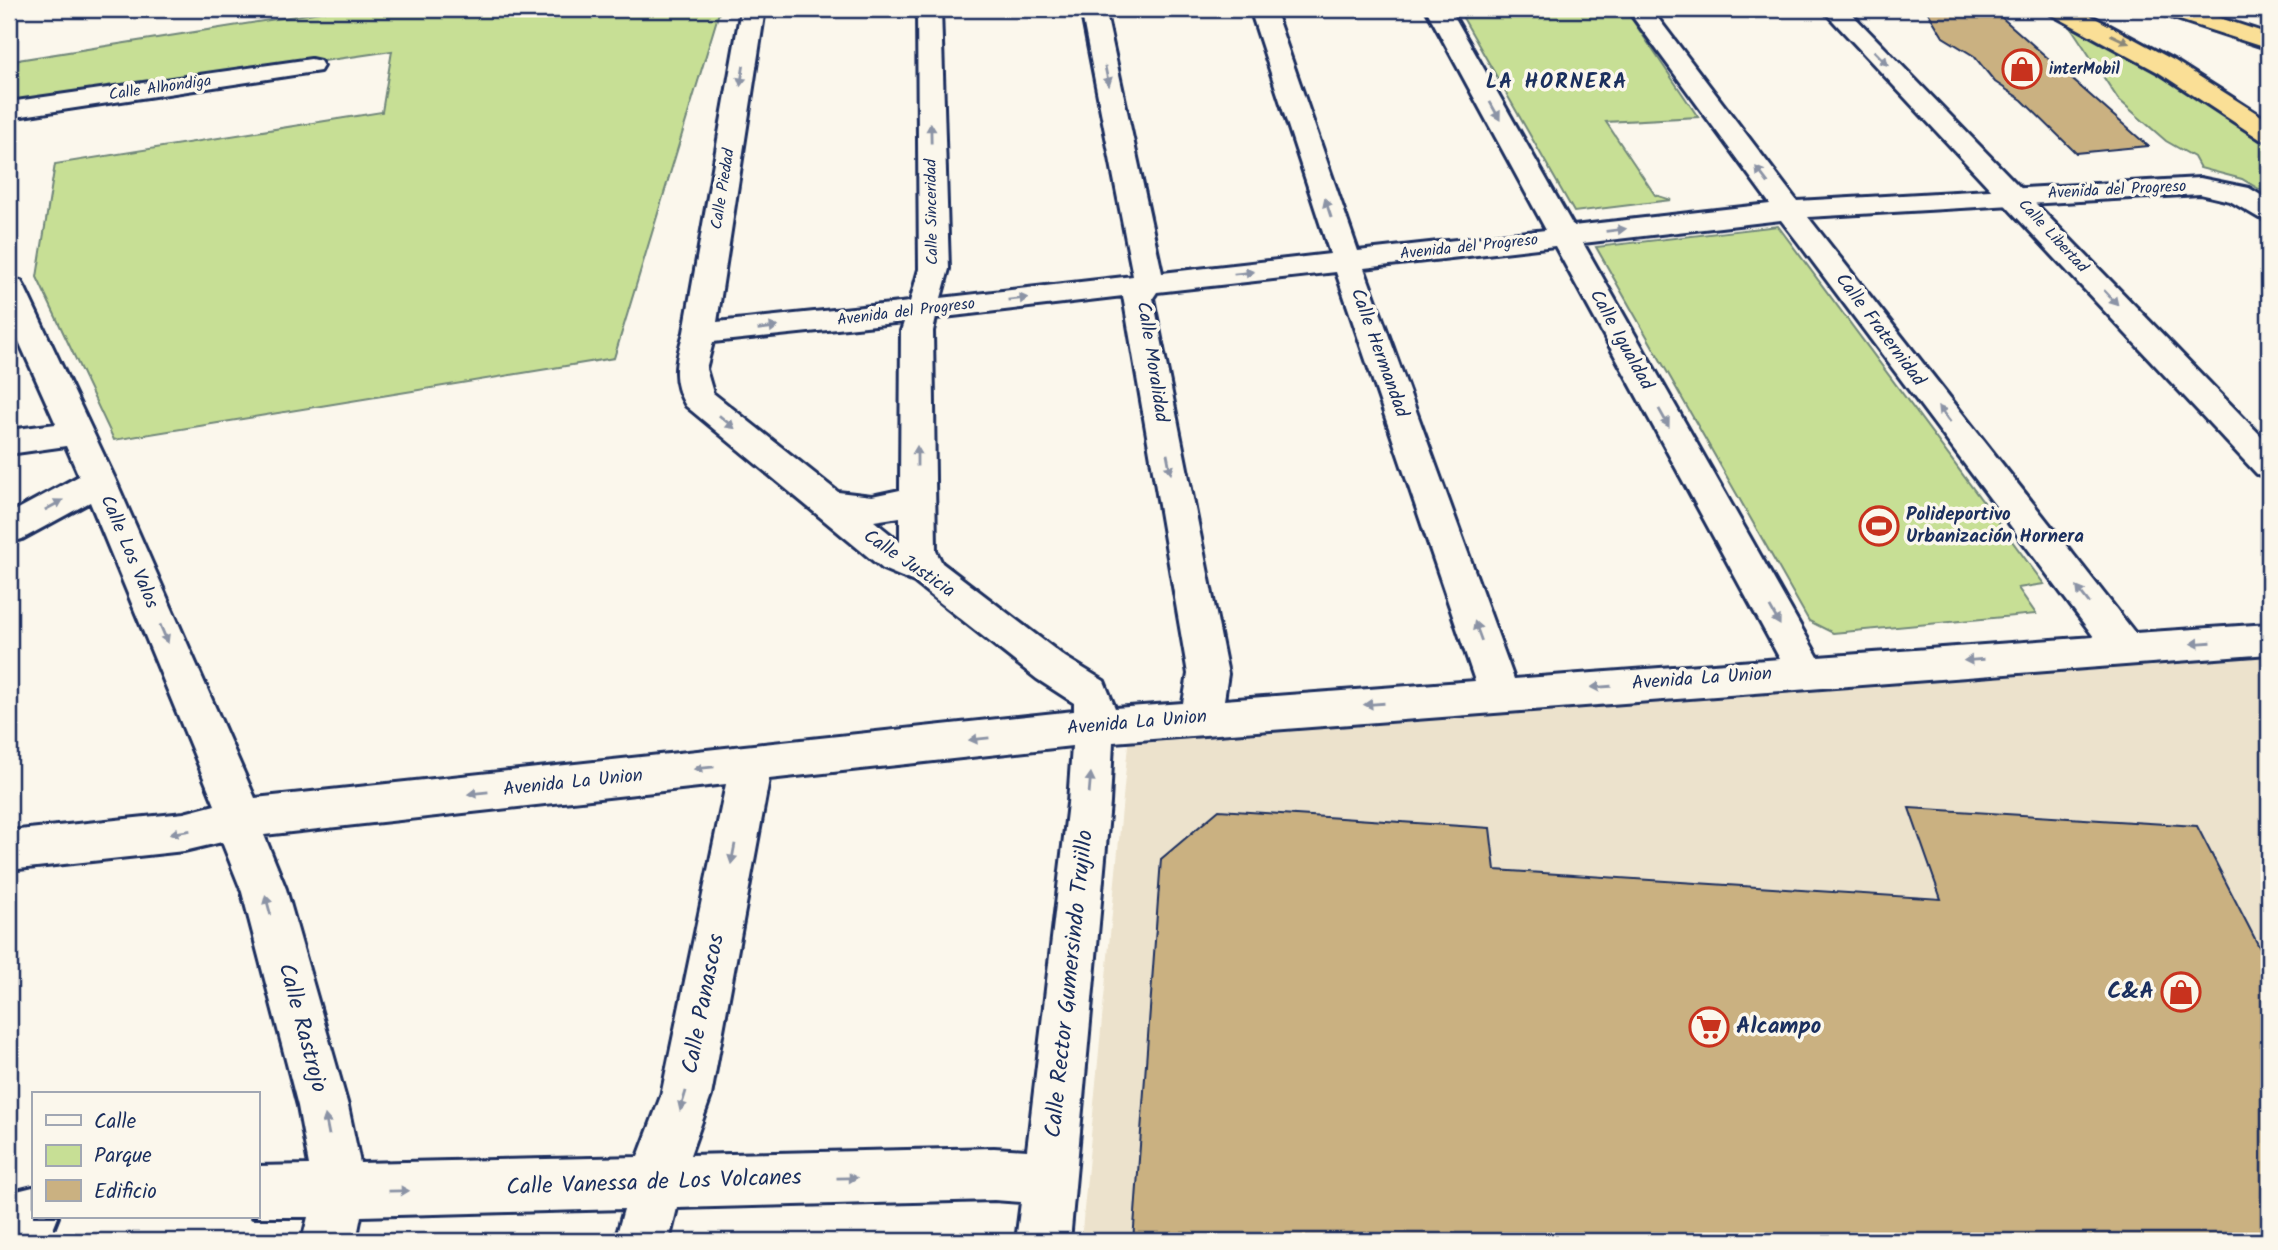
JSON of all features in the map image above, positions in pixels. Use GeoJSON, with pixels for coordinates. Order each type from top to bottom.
{"type":"FeatureCollection","features":[{"type":"Feature","properties":{"kind":"highway"},"geometry":{"type":"LineString","coordinates":[[2059,9],[2136,47],[2218,96],[2269,133]]}},
{"type":"Feature","properties":{"kind":"highway"},"geometry":{"type":"LineString","coordinates":[[2102,9],[2242,86]]}},
{"type":"Feature","properties":{"kind":"highway"},"geometry":{"type":"LineString","coordinates":[[2169,9],[2269,42]]}},
{"type":"Feature","properties":{"kind":"street","name":"Calle Piedad"},"geometry":{"type":"LineString","coordinates":[[690,369],[699,332],[753,9]]}},
{"type":"Feature","properties":{"kind":"street","name":"Calle Sinceridad"},"geometry":{"type":"LineString","coordinates":[[927,572],[918,551],[917,331],[934,270],[929,9]]}},
{"type":"Feature","properties":{"kind":"street","name":"Calle Moralidad"},"geometry":{"type":"LineString","coordinates":[[1093,9],[1148,284],[1138,297],[1208,674],[1197,718]]}},
{"type":"Feature","properties":{"kind":"street","name":"Calle Hermandad"},"geometry":{"type":"LineString","coordinates":[[1262,9],[1346,261],[1500,695]]}},
{"type":"Feature","properties":{"kind":"street","name":"Calle Igualdad"},"geometry":{"type":"LineString","coordinates":[[1438,9],[1806,671]]}},
{"type":"Feature","properties":{"kind":"street","name":"Calle Fraternidad"},"geometry":{"type":"LineString","coordinates":[[1639,9],[2124,649]]}},
{"type":"Feature","properties":{"kind":"street","name":"Calle Libertad"},"geometry":{"type":"LineString","coordinates":[[1834,9],[2269,465]]}},
{"type":"Feature","properties":{"kind":"street","name":"Calle Alhondiga"},"geometry":{"type":"LineString","coordinates":[[9,110],[311,65]]}},
{"type":"Feature","properties":{"kind":"street","name":"Avenida del Progreso"},"geometry":{"type":"LineString","coordinates":[[699,332],[739,331],[1789,210],[2200,186],[2239,194],[2269,212]]}},
{"type":"Feature","properties":{"kind":"street","name":"Calle Los Valos"},"geometry":{"type":"LineString","coordinates":[[10,288],[99,481],[237,806],[238,819]]}},
{"type":"Feature","properties":{"kind":"street","name":"Calle Justicia"},"geometry":{"type":"LineString","coordinates":[[690,369],[698,398],[896,559],[927,572],[1051,668],[1093,709]]}},
{"type":"Feature","properties":{"kind":"street"},"geometry":{"type":"LineString","coordinates":[[9,442],[78,433]]}},
{"type":"Feature","properties":{"kind":"street"},"geometry":{"type":"LineString","coordinates":[[9,530],[99,481]]}},
{"type":"Feature","properties":{"kind":"street"},"geometry":{"type":"LineString","coordinates":[[825,503],[869,510],[901,505],[917,497]]}},
{"type":"Feature","properties":{"kind":"street","name":"Avenida La Union"},"geometry":{"type":"LineString","coordinates":[[1197,718],[1806,671],[2269,639]]}},
{"type":"Feature","properties":{"kind":"street"},"geometry":{"type":"LineString","coordinates":[[1040,732],[1053,719],[1062,694],[1051,668]]}},
{"type":"Feature","properties":{"kind":"street"},"geometry":{"type":"LineString","coordinates":[[1093,709],[1160,705],[1197,718]]}},
{"type":"Feature","properties":{"kind":"street","name":"Avenida La Union"},"geometry":{"type":"LineString","coordinates":[[9,851],[184,832],[238,819],[1040,732],[1093,709]]}},
{"type":"Feature","properties":{"kind":"street","name":"Calle Rector Gumersindo Trujillo"},"geometry":{"type":"LineString","coordinates":[[1043,1241],[1093,709]]}},
{"type":"Feature","properties":{"kind":"street","name":"Calle Panascos"},"geometry":{"type":"LineString","coordinates":[[642,1241],[663,1161],[686,1096],[751,763]]}},
{"type":"Feature","properties":{"kind":"street","name":"Calle Rastrojo"},"geometry":{"type":"LineString","coordinates":[[238,819],[254,872],[264,889],[323,1106],[334,1217]]}},
{"type":"Feature","properties":{"kind":"street","name":"Calle Vanessa de Los Volcanes"},"geometry":{"type":"LineString","coordinates":[[259,1193],[334,1217],[658,1183],[994,1174],[1050,1178]]}},
{"type":"Feature","properties":{"kind":"street"},"geometry":{"type":"LineString","coordinates":[[9,1219],[32,1213]]}},
{"type":"Feature","properties":{"kind":"shaded area","name":"Alcampo"},"geometry":{"type":"Polygon","coordinates":[[[2269,627],[2269,1241],[1081,1241],[1131,713],[2269,627]]]}},
{"type":"Feature","properties":{"kind":"green space"},"geometry":{"type":"Polygon","coordinates":[[[339,9],[720,9],[614,358],[114,440],[37,277],[55,164],[382,112],[392,51],[9,107],[9,94],[18,60],[339,9]]]}},
{"type":"Feature","properties":{"kind":"green space"},"geometry":{"type":"Polygon","coordinates":[[[1458,9],[1625,9],[1698,117],[1606,122],[1655,195],[1671,200],[1574,212],[1458,9]]]}},
{"type":"Feature","properties":{"kind":"green space"},"geometry":{"type":"Polygon","coordinates":[[[2070,26],[2083,27],[2219,106],[2269,142],[2269,195],[2242,179],[2200,168],[2194,157],[2166,141],[2118,99],[2070,26]]]}},
{"type":"Feature","properties":{"kind":"green space"},"geometry":{"type":"Polygon","coordinates":[[[1778,226],[2044,584],[2018,588],[2036,614],[1833,633],[1809,621],[1596,247],[1778,226]]]}},
{"type":"Feature","properties":{"kind":"building","name":"interMobil"},"geometry":{"type":"Polygon","coordinates":[[[1926,9],[1992,9],[2148,146],[2076,153],[2022,100],[1995,82],[1974,56],[1943,37],[1926,9]]]}},
{"type":"Feature","properties":{"kind":"building","name":"Alcampo"},"geometry":{"type":"Polygon","coordinates":[[[1909,808],[2197,826],[2269,966],[2269,1241],[1133,1241],[1161,859],[1219,810],[1490,828],[1495,870],[1941,899],[1909,808]]]}},
{"type":"Feature","properties":{"kind":"place","name":"interMobil"},"geometry":{"type":"Point","coordinates":[2022,69]}},
{"type":"Feature","properties":{"kind":"place","name":"Polideportivo Urbanización Hornera"},"geometry":{"type":"Point","coordinates":[1879,526]}},
{"type":"Feature","properties":{"kind":"place","name":"C&A"},"geometry":{"type":"Point","coordinates":[2181,992]}},
{"type":"Feature","properties":{"kind":"place","name":"Alcampo"},"geometry":{"type":"Point","coordinates":[1709,1027]}},
{"type":"Feature","properties":{"kind":"district","name":"LA HORNERA"},"geometry":{"type":"Point","coordinates":[1557,82]}}]}
